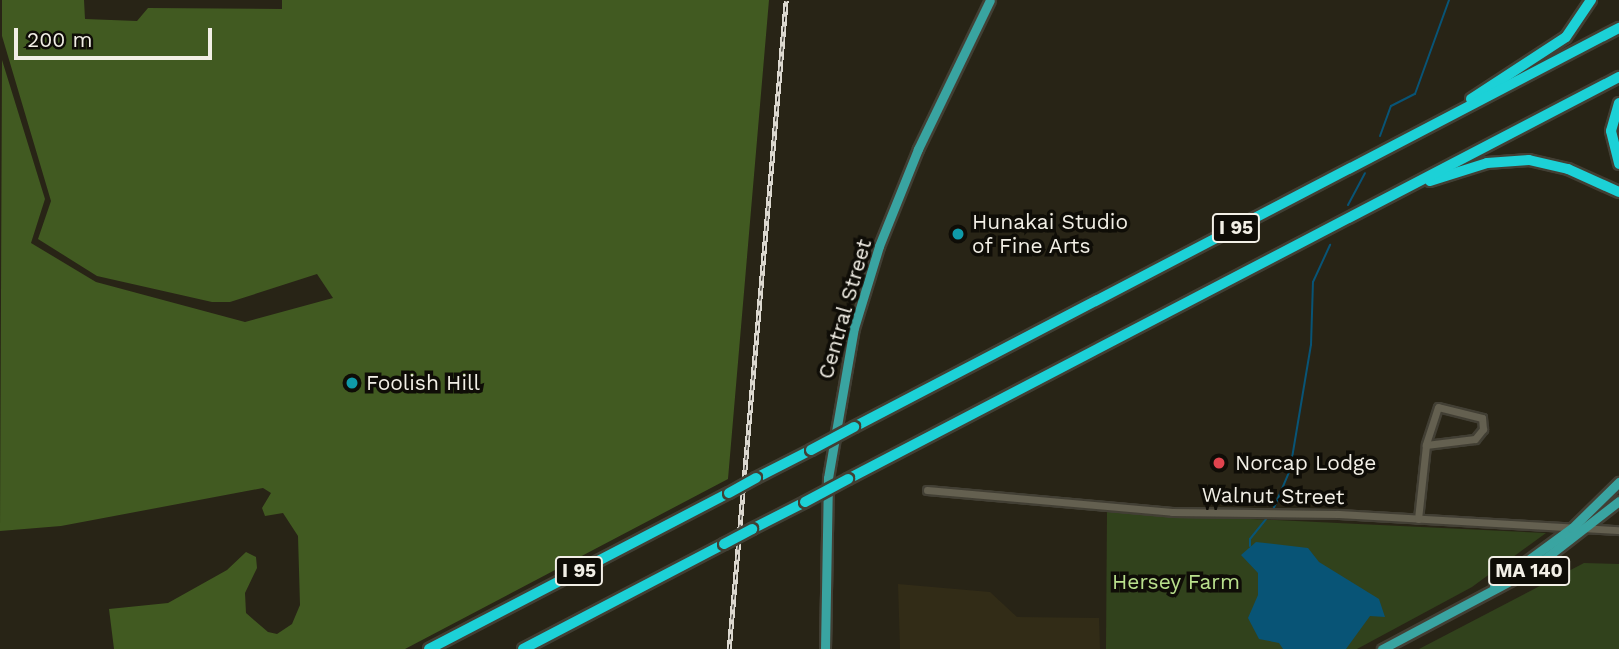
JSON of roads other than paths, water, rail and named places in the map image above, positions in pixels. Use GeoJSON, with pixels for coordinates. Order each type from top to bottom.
{"type":"FeatureCollection","features":[{"type":"Feature","properties":{"kind":"highway"},"geometry":{"type":"LineString","coordinates":[[1439,122],[1563,39],[1591,0]]}},
{"type":"Feature","properties":{"kind":"highway","name":"I 95"},"geometry":{"type":"LineString","coordinates":[[429,649],[1619,28]]}},
{"type":"Feature","properties":{"kind":"highway","name":"I 95"},"geometry":{"type":"LineString","coordinates":[[523,649],[1619,76]]}},
{"type":"Feature","properties":{"kind":"highway"},"geometry":{"type":"LineString","coordinates":[[1619,103],[1611,136],[1619,164]]}},
{"type":"Feature","properties":{"kind":"highway"},"geometry":{"type":"LineString","coordinates":[[1407,188],[1487,163],[1522,160],[1562,167],[1619,192]]}},
{"type":"Feature","properties":{"kind":"main road","name":"Central Street"},"geometry":{"type":"LineString","coordinates":[[825,649],[828,478],[854,328],[879,246],[913,160],[990,0]]}},
{"type":"Feature","properties":{"kind":"main road","name":"MA 140"},"geometry":{"type":"LineString","coordinates":[[1464,606],[1572,528],[1619,482]]}},
{"type":"Feature","properties":{"kind":"main road","name":"MA 140"},"geometry":{"type":"LineString","coordinates":[[1382,649],[1530,571],[1590,528],[1619,501]]}},
{"type":"Feature","properties":{"kind":"street"},"geometry":{"type":"LineString","coordinates":[[1418,519],[1426,445],[1437,407],[1482,418],[1483,429],[1475,439],[1426,445]]}},
{"type":"Feature","properties":{"kind":"street","name":"Walnut Street"},"geometry":{"type":"LineString","coordinates":[[927,490],[1172,512],[1270,513],[1619,530]]}},
{"type":"Feature","properties":{"kind":"water"},"geometry":{"type":"Polygon","coordinates":[[[1256,542],[1308,548],[1319,562],[1379,599],[1385,617],[1370,616],[1346,649],[1283,649],[1279,643],[1259,639],[1248,618],[1258,595],[1258,573],[1241,555],[1256,542]]]}},
{"type":"Feature","properties":{"kind":"waterway"},"geometry":{"type":"LineString","coordinates":[[1380,136],[1391,106],[1415,94],[1449,0]]}},
{"type":"Feature","properties":{"kind":"waterway"},"geometry":{"type":"LineString","coordinates":[[1348,205],[1365,173]]}},
{"type":"Feature","properties":{"kind":"waterway"},"geometry":{"type":"LineString","coordinates":[[1273,510],[1290,470],[1311,345],[1313,282],[1330,245]]}},
{"type":"Feature","properties":{"kind":"waterway"},"geometry":{"type":"LineString","coordinates":[[1250,546],[1250,539],[1268,517]]}},
{"type":"Feature","properties":{"kind":"railway"},"geometry":{"type":"LineString","coordinates":[[729,649],[786,0]]}},
{"type":"Feature","properties":{"kind":"place","name":"Hunakai Studio of Fine Arts"},"geometry":{"type":"Point","coordinates":[958,234]}},
{"type":"Feature","properties":{"kind":"place","name":"Foolish Hill"},"geometry":{"type":"Point","coordinates":[352,383]}},
{"type":"Feature","properties":{"kind":"place","name":"Norcap Lodge"},"geometry":{"type":"Point","coordinates":[1219,463]}},
{"type":"Feature","properties":{"kind":"park label","name":"Hersey Farm"},"geometry":{"type":"Point","coordinates":[1176,582]}}]}
